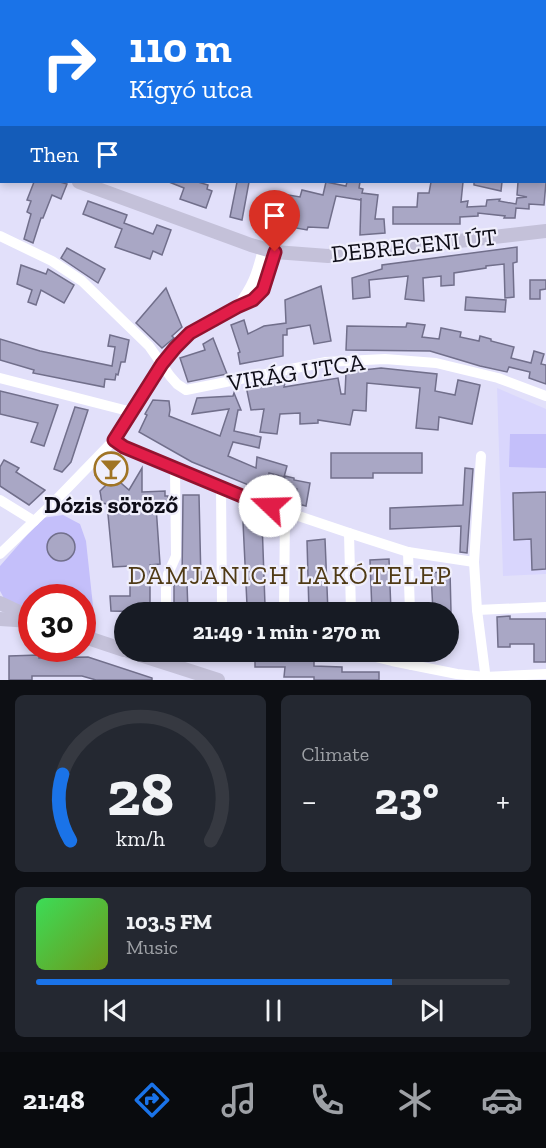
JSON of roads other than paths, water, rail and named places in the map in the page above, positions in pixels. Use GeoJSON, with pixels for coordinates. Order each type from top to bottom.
{"type":"FeatureCollection","features":[{"type":"Feature","properties":{"kind":"street","name":"DEBRECENI ÚT"},"geometry":{"type":"LineString","coordinates":[[81,183],[269,251],[328,256],[546,231]]}},
{"type":"Feature","properties":{"kind":"street"},"geometry":{"type":"LineString","coordinates":[[0,236],[52,261],[82,281],[149,346],[162,364]]}},
{"type":"Feature","properties":{"kind":"street"},"geometry":{"type":"LineString","coordinates":[[0,554],[114,440],[162,364],[175,348],[190,333],[253,300],[263,290],[269,251]]}},
{"type":"Feature","properties":{"kind":"street","name":"VIRÁG UTCA"},"geometry":{"type":"LineString","coordinates":[[162,364],[177,384],[186,390],[326,362],[385,359],[436,363],[498,378],[546,396]]}},
{"type":"Feature","properties":{"kind":"street"},"geometry":{"type":"LineString","coordinates":[[0,378],[132,412]]}},
{"type":"Feature","properties":{"kind":"street"},"geometry":{"type":"LineString","coordinates":[[114,440],[124,447],[285,512],[408,552],[474,562]]}},
{"type":"Feature","properties":{"kind":"street"},"geometry":{"type":"LineString","coordinates":[[481,456],[474,562],[485,679]]}},
{"type":"Feature","properties":{"kind":"street"},"geometry":{"type":"LineString","coordinates":[[166,602],[168,574],[176,556],[175,468]]}},
{"type":"Feature","properties":{"kind":"street"},"geometry":{"type":"LineString","coordinates":[[221,487],[222,602]]}},
{"type":"Feature","properties":{"kind":"street"},"geometry":{"type":"LineString","coordinates":[[0,500],[34,521]]}},
{"type":"Feature","properties":{"kind":"street"},"geometry":{"type":"LineString","coordinates":[[284,602],[285,512]]}},
{"type":"Feature","properties":{"kind":"street"},"geometry":{"type":"LineString","coordinates":[[349,533],[351,602]]}},
{"type":"Feature","properties":{"kind":"street"},"geometry":{"type":"LineString","coordinates":[[0,563],[10,546]]}},
{"type":"Feature","properties":{"kind":"street"},"geometry":{"type":"LineString","coordinates":[[408,552],[410,602]]}},
{"type":"Feature","properties":{"kind":"street"},"geometry":{"type":"LineString","coordinates":[[0,603],[18,613]]}},
{"type":"Feature","properties":{"kind":"street"},"geometry":{"type":"LineString","coordinates":[[477,610],[546,607]]}},
{"type":"Feature","properties":{"kind":"street"},"geometry":{"type":"LineString","coordinates":[[0,619],[18,620]]}},
{"type":"Feature","properties":{"kind":"street"},"geometry":{"type":"LineString","coordinates":[[96,640],[114,646]]}},
{"type":"Feature","properties":{"kind":"street"},"geometry":{"type":"LineString","coordinates":[[154,662],[183,674],[218,680]]}},
{"type":"Feature","properties":{"kind":"street"},"geometry":{"type":"LineString","coordinates":[[398,662],[485,679],[546,674]]}},
{"type":"Feature","properties":{"kind":"place","name":"Dózis söröző"},"geometry":{"type":"Point","coordinates":[111,469]}},
{"type":"Feature","properties":{"kind":"district","name":"DAMJANICH LAKÓTELEP"},"geometry":{"type":"Point","coordinates":[290,575]}}]}
